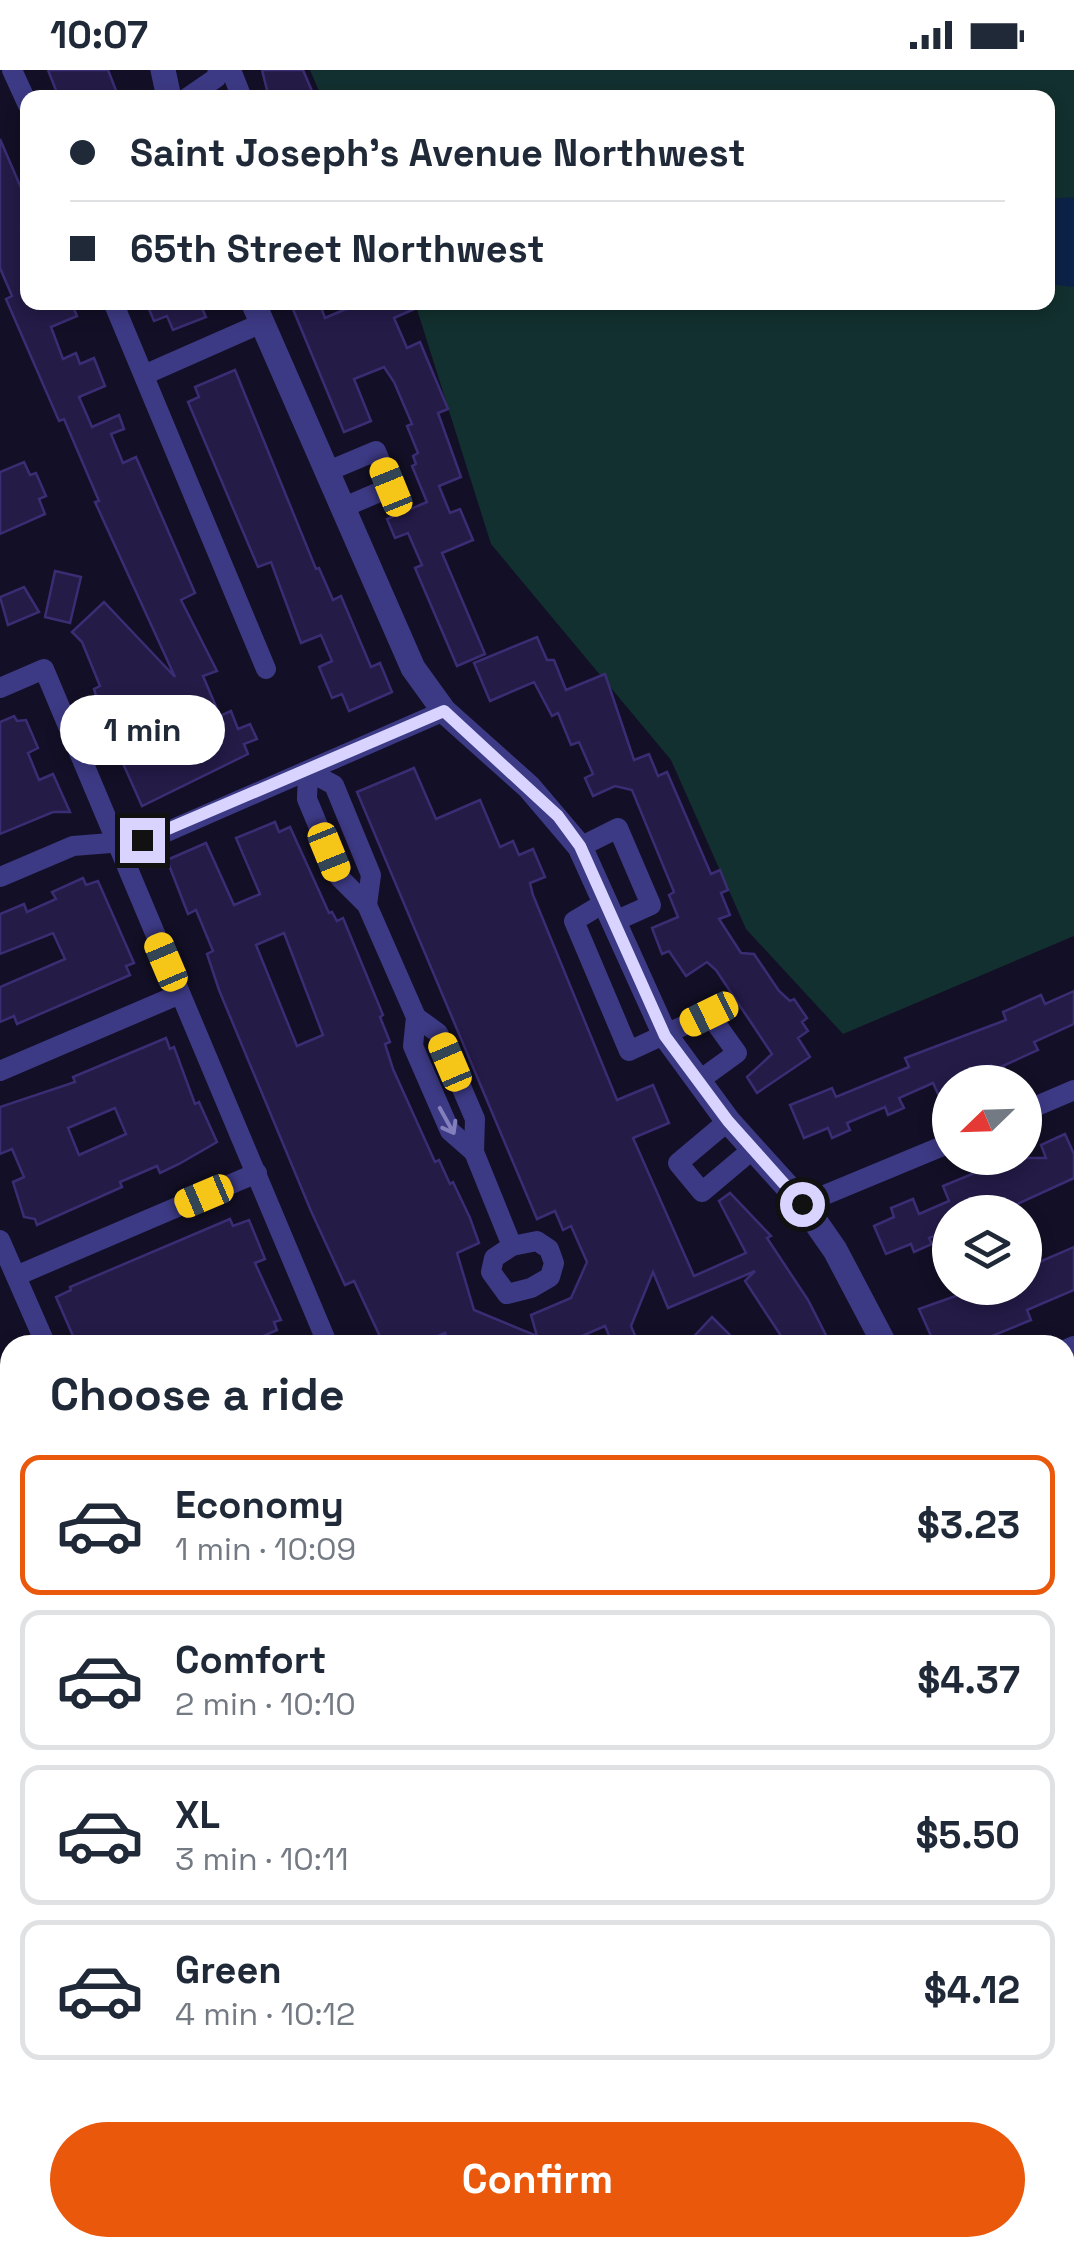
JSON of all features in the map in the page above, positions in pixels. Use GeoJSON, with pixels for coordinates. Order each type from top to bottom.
{"type":"FeatureCollection","features":[{"type":"Feature","properties":{"kind":"street"},"geometry":{"type":"LineString","coordinates":[[199,90],[216,78],[218,70]]}},
{"type":"Feature","properties":{"kind":"street"},"geometry":{"type":"LineString","coordinates":[[116,310],[266,669]]}},
{"type":"Feature","properties":{"kind":"street"},"geometry":{"type":"LineString","coordinates":[[144,375],[258,313],[414,668],[444,711],[529,787],[580,846],[665,1036],[728,1121],[802,1204],[844,1266],[880,1335]]}},
{"type":"Feature","properties":{"kind":"street"},"geometry":{"type":"LineString","coordinates":[[326,472],[376,451],[391,487],[342,508]]}},
{"type":"Feature","properties":{"kind":"street"},"geometry":{"type":"LineString","coordinates":[[0,688],[44,669],[324,1335]]}},
{"type":"Feature","properties":{"kind":"street"},"geometry":{"type":"LineString","coordinates":[[0,877],[73,846],[148,840],[444,711]]}},
{"type":"Feature","properties":{"kind":"street"},"geometry":{"type":"LineString","coordinates":[[308,771],[307,799],[340,878],[367,905],[416,1017],[414,1046],[450,1131],[474,1152],[512,1246]]}},
{"type":"Feature","properties":{"kind":"street"},"geometry":{"type":"LineString","coordinates":[[308,771],[334,785],[370,875],[367,905]]}},
{"type":"Feature","properties":{"kind":"street"},"geometry":{"type":"LineString","coordinates":[[580,846],[618,828],[651,905],[574,920],[630,1051],[709,1014],[737,1054],[697,1082]]}},
{"type":"Feature","properties":{"kind":"street"},"geometry":{"type":"LineString","coordinates":[[0,1071],[180,994]]}},
{"type":"Feature","properties":{"kind":"street"},"geometry":{"type":"LineString","coordinates":[[1042,1104],[1074,1090]]}},
{"type":"Feature","properties":{"kind":"street"},"geometry":{"type":"LineString","coordinates":[[728,1121],[678,1163],[702,1192],[753,1149]]}},
{"type":"Feature","properties":{"kind":"street"},"geometry":{"type":"LineString","coordinates":[[802,1204],[932,1150]]}},
{"type":"Feature","properties":{"kind":"street"},"geometry":{"type":"LineString","coordinates":[[16,1276],[257,1173]]}},
{"type":"Feature","properties":{"kind":"street"},"geometry":{"type":"LineString","coordinates":[[0,1240],[42,1335]]}},
{"type":"Feature","properties":{"kind":"green space"},"geometry":{"type":"Polygon","coordinates":[[[310,70],[1074,70],[1074,936],[843,1034],[746,929],[671,760],[491,544],[417,310],[1055,310],[1055,90],[319,90],[310,70]]]}},
{"type":"Feature","properties":{"kind":"water"},"geometry":{"type":"Polygon","coordinates":[[[1074,197],[1074,287],[1055,285],[1055,198],[1074,197]]]}},
{"type":"Feature","properties":{"kind":"building"},"geometry":{"type":"Polygon","coordinates":[[[48,70],[108,70],[116,90],[56,90],[48,70]]]}},
{"type":"Feature","properties":{"kind":"building"},"geometry":{"type":"Polygon","coordinates":[[[262,70],[303,70],[312,90],[267,90],[262,70]]]}},
{"type":"Feature","properties":{"kind":"building"},"geometry":{"type":"Polygon","coordinates":[[[0,139],[20,185],[20,310],[74,310],[77,316],[51,327],[63,359],[76,353],[80,364],[94,358],[105,386],[79,397],[92,427],[119,415],[124,429],[111,434],[123,463],[136,457],[195,593],[181,600],[217,671],[203,676],[220,716],[231,711],[238,729],[250,724],[257,739],[244,744],[248,754],[142,806],[104,721],[94,689],[100,686],[82,642],[72,632],[104,602],[175,677],[95,502],[99,501],[64,419],[59,421],[6,299],[12,296],[0,268],[0,139]]]}},
{"type":"Feature","properties":{"kind":"building"},"geometry":{"type":"Polygon","coordinates":[[[149,310],[203,310],[206,317],[173,330],[167,316],[154,321],[149,310]]]}},
{"type":"Feature","properties":{"kind":"building"},"geometry":{"type":"Polygon","coordinates":[[[293,310],[322,310],[325,318],[344,310],[412,310],[394,318],[407,348],[420,342],[448,409],[438,413],[461,477],[439,486],[450,513],[460,509],[473,540],[442,553],[485,654],[457,666],[415,568],[422,565],[408,533],[395,538],[387,519],[427,502],[412,466],[416,464],[413,456],[418,453],[407,426],[412,424],[384,367],[354,379],[371,421],[344,432],[293,310]]]}},
{"type":"Feature","properties":{"kind":"building"},"geometry":{"type":"Polygon","coordinates":[[[235,370],[316,569],[319,568],[333,600],[341,596],[371,667],[380,663],[392,692],[349,711],[342,694],[332,698],[319,667],[332,661],[321,635],[301,643],[271,562],[258,567],[188,402],[199,397],[195,387],[235,370]]]}},
{"type":"Feature","properties":{"kind":"building"},"geometry":{"type":"Polygon","coordinates":[[[24,462],[30,475],[36,473],[46,496],[39,499],[45,514],[0,534],[0,472],[24,462]]]}},
{"type":"Feature","properties":{"kind":"building"},"geometry":{"type":"Polygon","coordinates":[[[55,571],[81,577],[70,623],[45,617],[55,571]]]}},
{"type":"Feature","properties":{"kind":"building"},"geometry":{"type":"Polygon","coordinates":[[[24,587],[39,612],[8,625],[0,597],[24,587]]]}},
{"type":"Feature","properties":{"kind":"building"},"geometry":{"type":"Polygon","coordinates":[[[537,637],[547,660],[554,660],[566,690],[605,674],[634,760],[649,754],[658,776],[667,772],[711,874],[720,870],[728,890],[721,893],[730,915],[719,919],[741,953],[754,954],[779,991],[790,1001],[794,999],[807,1018],[802,1022],[808,1031],[798,1038],[810,1057],[757,1093],[747,1077],[772,1054],[716,970],[707,962],[686,976],[669,951],[662,954],[652,928],[678,917],[669,895],[674,892],[632,790],[615,786],[593,796],[585,778],[593,774],[579,742],[571,745],[558,713],[552,716],[534,682],[490,701],[474,663],[537,637]]]}},
{"type":"Feature","properties":{"kind":"building"},"geometry":{"type":"Polygon","coordinates":[[[14,716],[17,721],[26,720],[38,748],[28,753],[39,780],[53,774],[70,812],[53,812],[0,834],[0,722],[14,716]]]}},
{"type":"Feature","properties":{"kind":"building"},"geometry":{"type":"Polygon","coordinates":[[[414,768],[436,819],[480,800],[500,847],[513,841],[519,855],[533,849],[545,877],[530,883],[533,895],[617,1100],[653,1085],[669,1123],[633,1138],[694,1276],[746,1253],[719,1201],[730,1193],[771,1236],[767,1238],[826,1335],[780,1335],[745,1281],[755,1271],[668,1308],[653,1272],[631,1326],[635,1335],[609,1335],[605,1326],[584,1335],[537,1335],[531,1315],[571,1298],[587,1262],[571,1226],[563,1230],[555,1211],[537,1219],[357,792],[414,768]]]}},
{"type":"Feature","properties":{"kind":"building"},"geometry":{"type":"Polygon","coordinates":[[[275,822],[279,832],[290,827],[329,913],[337,921],[343,918],[383,1015],[380,1017],[390,1042],[385,1044],[393,1069],[435,1162],[439,1160],[450,1184],[453,1182],[470,1218],[479,1243],[457,1253],[474,1310],[535,1335],[379,1335],[354,1281],[345,1285],[219,990],[207,954],[213,951],[196,910],[188,914],[167,860],[206,843],[234,905],[260,894],[236,838],[275,822]],[[284,933],[256,945],[297,1046],[323,1035],[284,933]]]}},
{"type":"Feature","properties":{"kind":"building"},"geometry":{"type":"Polygon","coordinates":[[[83,878],[86,885],[98,881],[134,963],[126,966],[130,975],[17,1024],[14,1016],[0,1022],[0,987],[65,959],[53,933],[0,954],[0,914],[24,904],[27,912],[56,899],[52,892],[83,878]]]}},
{"type":"Feature","properties":{"kind":"building"},"geometry":{"type":"Polygon","coordinates":[[[1074,991],[1074,1024],[1034,1042],[1038,1050],[1005,1065],[932,1065],[932,1083],[899,1098],[904,1108],[888,1115],[885,1107],[847,1123],[850,1130],[832,1138],[828,1128],[804,1138],[790,1105],[832,1088],[836,1097],[909,1067],[905,1058],[1006,1020],[1003,1012],[1041,995],[1045,1004],[1074,991]]]}},
{"type":"Feature","properties":{"kind":"building"},"geometry":{"type":"Polygon","coordinates":[[[166,1038],[170,1049],[174,1047],[195,1104],[199,1102],[217,1142],[160,1173],[157,1166],[120,1182],[122,1187],[37,1225],[35,1219],[24,1217],[13,1182],[24,1177],[12,1149],[0,1154],[0,1107],[75,1082],[73,1077],[166,1038]],[[115,1108],[68,1128],[79,1155],[126,1134],[115,1108]]]}},
{"type":"Feature","properties":{"kind":"building"},"geometry":{"type":"Polygon","coordinates":[[[1065,1134],[1074,1154],[1074,1178],[1037,1195],[947,1195],[943,1186],[970,1175],[1042,1175],[1042,1158],[1046,1158],[1042,1145],[1065,1134]]]}},
{"type":"Feature","properties":{"kind":"building"},"geometry":{"type":"Polygon","coordinates":[[[913,1199],[919,1214],[932,1208],[932,1244],[914,1252],[911,1244],[886,1254],[874,1226],[894,1217],[891,1208],[913,1199]]]}},
{"type":"Feature","properties":{"kind":"building"},"geometry":{"type":"Polygon","coordinates":[[[230,1219],[233,1226],[249,1220],[265,1259],[255,1263],[281,1320],[274,1322],[277,1330],[266,1335],[73,1335],[56,1297],[71,1290],[70,1287],[230,1219]]]}},
{"type":"Feature","properties":{"kind":"building"},"geometry":{"type":"Polygon","coordinates":[[[1074,1247],[1074,1290],[1042,1304],[1042,1261],[1074,1247]]]}},
{"type":"Feature","properties":{"kind":"building"},"geometry":{"type":"Polygon","coordinates":[[[932,1304],[1039,1305],[1027,1310],[1031,1320],[994,1335],[931,1335],[919,1309],[932,1304]]]}},
{"type":"Feature","properties":{"kind":"building"},"geometry":{"type":"Polygon","coordinates":[[[712,1317],[730,1335],[695,1335],[712,1317]]]}},
{"type":"Feature","properties":{"kind":"route"},"geometry":{"type":"LineString","coordinates":[[142,840],[444,711],[529,787],[580,846],[665,1036],[728,1121],[802,1204]]}}]}
